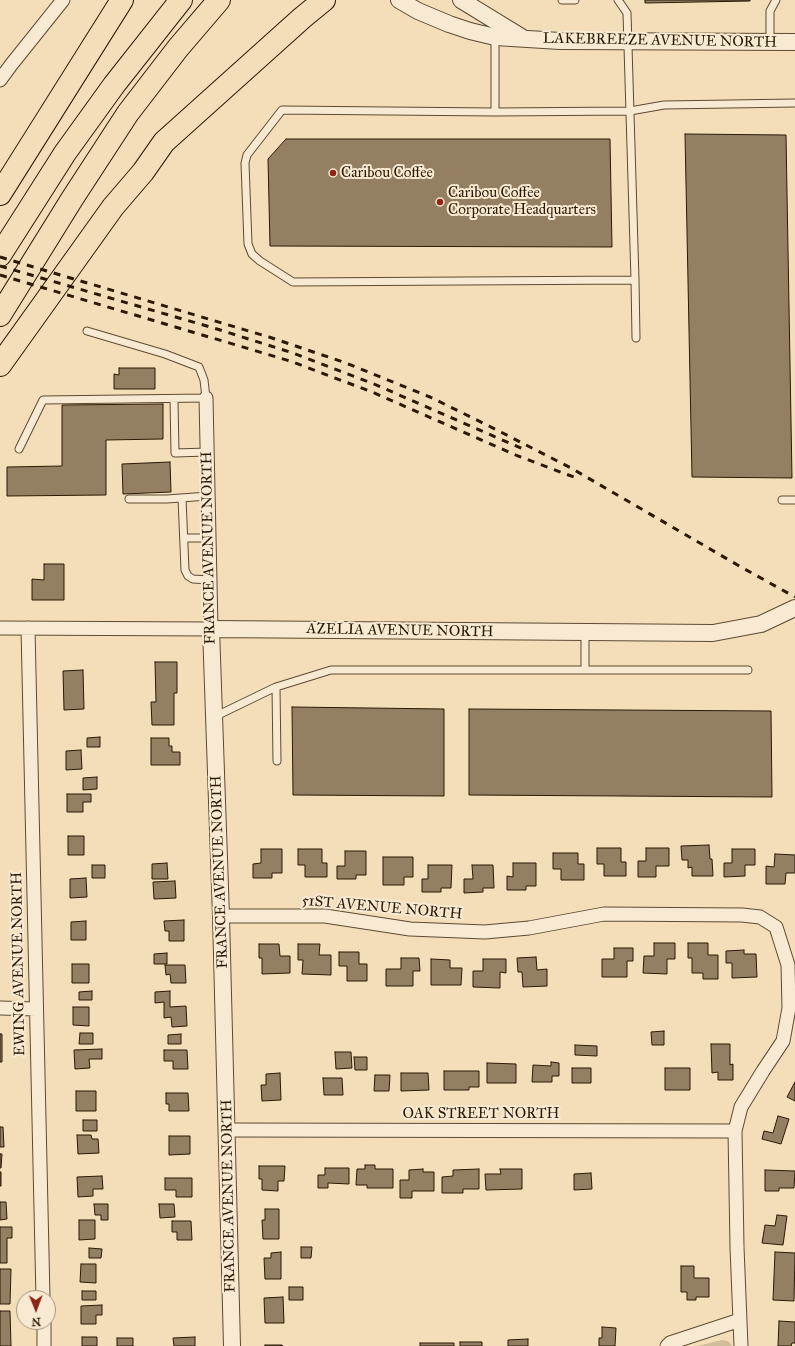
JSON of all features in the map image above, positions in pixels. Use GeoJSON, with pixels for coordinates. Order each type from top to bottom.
{"type":"FeatureCollection","features":[{"type":"Feature","properties":{"kind":"highway"},"geometry":{"type":"LineString","coordinates":[[0,194],[122,0]]}},
{"type":"Feature","properties":{"kind":"highway"},"geometry":{"type":"LineString","coordinates":[[0,255],[65,153],[114,84],[181,0]]}},
{"type":"Feature","properties":{"kind":"highway"},"geometry":{"type":"LineString","coordinates":[[0,315],[72,199],[128,113],[178,48],[219,0]]}},
{"type":"Feature","properties":{"kind":"highway"},"geometry":{"type":"LineString","coordinates":[[0,365],[113,207],[142,172],[164,142],[324,0]]}},
{"type":"Feature","properties":{"kind":"street"},"geometry":{"type":"LineString","coordinates":[[0,80],[10,65],[63,0]]}},
{"type":"Feature","properties":{"kind":"street","name":"LAKEBREEZE AVENUE NORTH"},"geometry":{"type":"LineString","coordinates":[[399,0],[418,11],[449,24],[495,37],[560,41],[795,42]]}},
{"type":"Feature","properties":{"kind":"street","name":"LAKEBREEZE AVENUE NORTH"},"geometry":{"type":"LineString","coordinates":[[461,0],[525,39]]}},
{"type":"Feature","properties":{"kind":"street","name":"FRANCE AVENUE NORTH"},"geometry":{"type":"LineString","coordinates":[[206,398],[211,629],[221,916],[232,1346]]}},
{"type":"Feature","properties":{"kind":"street","name":"AZELIA AVENUE NORTH"},"geometry":{"type":"LineString","coordinates":[[0,628],[713,633],[761,624],[795,608]]}},
{"type":"Feature","properties":{"kind":"street","name":"EWING AVENUE NORTH"},"geometry":{"type":"LineString","coordinates":[[28,628],[43,1290]]}},
{"type":"Feature","properties":{"kind":"street","name":"51ST AVENUE NORTH"},"geometry":{"type":"LineString","coordinates":[[221,916],[325,916],[410,929],[486,932],[529,928],[604,914],[742,915],[760,918],[776,927],[788,965],[792,1008]]}},
{"type":"Feature","properties":{"kind":"street"},"geometry":{"type":"LineString","coordinates":[[0,1008],[36,1009]]}},
{"type":"Feature","properties":{"kind":"street"},"geometry":{"type":"LineString","coordinates":[[742,1346],[737,1247],[735,1131],[741,1106],[783,1041],[792,1008]]}},
{"type":"Feature","properties":{"kind":"street","name":"OAK STREET NORTH"},"geometry":{"type":"LineString","coordinates":[[227,1130],[735,1131]]}},
{"type":"Feature","properties":{"kind":"street"},"geometry":{"type":"LineString","coordinates":[[667,1346],[670,1343],[740,1320]]}},
{"type":"Feature","properties":{"kind":"street"},"geometry":{"type":"LineString","coordinates":[[44,1330],[44,1346]]}},
{"type":"Feature","properties":{"kind":"lane"},"geometry":{"type":"LineString","coordinates":[[562,0],[575,0]]}},
{"type":"Feature","properties":{"kind":"lane"},"geometry":{"type":"LineString","coordinates":[[618,0],[627,13],[636,338]]}},
{"type":"Feature","properties":{"kind":"lane"},"geometry":{"type":"LineString","coordinates":[[770,42],[770,11],[776,0]]}},
{"type":"Feature","properties":{"kind":"lane"},"geometry":{"type":"LineString","coordinates":[[495,37],[495,112]]}},
{"type":"Feature","properties":{"kind":"lane"},"geometry":{"type":"LineString","coordinates":[[634,280],[293,282],[260,261],[252,254],[248,244],[245,163],[247,155],[282,110],[630,112],[664,105],[795,103]]}},
{"type":"Feature","properties":{"kind":"lane"},"geometry":{"type":"LineString","coordinates":[[19,449],[43,400],[206,398],[204,380],[199,367],[164,354],[87,331]]}},
{"type":"Feature","properties":{"kind":"lane"},"geometry":{"type":"LineString","coordinates":[[174,399],[175,453],[207,452]]}},
{"type":"Feature","properties":{"kind":"lane"},"geometry":{"type":"LineString","coordinates":[[129,499],[208,496]]}},
{"type":"Feature","properties":{"kind":"lane"},"geometry":{"type":"LineString","coordinates":[[182,498],[185,570],[188,576],[210,580]]}},
{"type":"Feature","properties":{"kind":"lane"},"geometry":{"type":"LineString","coordinates":[[782,500],[795,500]]}},
{"type":"Feature","properties":{"kind":"lane"},"geometry":{"type":"LineString","coordinates":[[184,538],[209,538]]}},
{"type":"Feature","properties":{"kind":"lane"},"geometry":{"type":"LineString","coordinates":[[584,670],[585,632]]}},
{"type":"Feature","properties":{"kind":"lane"},"geometry":{"type":"LineString","coordinates":[[214,717],[276,686],[331,670],[748,670]]}},
{"type":"Feature","properties":{"kind":"lane"},"geometry":{"type":"LineString","coordinates":[[276,686],[277,761]]}},
{"type":"Feature","properties":{"kind":"shaded area"},"geometry":{"type":"Polygon","coordinates":[[[722,1340],[728,1341],[732,1346],[697,1346],[722,1340]]]}},
{"type":"Feature","properties":{"kind":"building"},"geometry":{"type":"Polygon","coordinates":[[[645,0],[750,0],[750,1],[645,3],[645,0]]]}},
{"type":"Feature","properties":{"kind":"building"},"geometry":{"type":"Polygon","coordinates":[[[685,134],[786,135],[792,478],[692,477],[685,134]]]}},
{"type":"Feature","properties":{"kind":"building","name":"Caribou Coffee Corporate Headquarters"},"geometry":{"type":"Polygon","coordinates":[[[286,139],[610,139],[612,247],[270,246],[268,159],[286,139]]]}},
{"type":"Feature","properties":{"kind":"building"},"geometry":{"type":"Polygon","coordinates":[[[119,368],[155,368],[155,389],[114,389],[114,374],[119,375],[119,368]]]}},
{"type":"Feature","properties":{"kind":"building"},"geometry":{"type":"Polygon","coordinates":[[[163,404],[163,439],[106,440],[106,495],[7,496],[7,467],[62,466],[62,405],[163,404]]]}},
{"type":"Feature","properties":{"kind":"building"},"geometry":{"type":"Polygon","coordinates":[[[170,462],[171,492],[123,494],[122,464],[170,462]]]}},
{"type":"Feature","properties":{"kind":"building"},"geometry":{"type":"Polygon","coordinates":[[[44,564],[64,564],[64,600],[32,600],[32,579],[44,580],[44,564]]]}},
{"type":"Feature","properties":{"kind":"building"},"geometry":{"type":"Polygon","coordinates":[[[155,662],[177,662],[177,693],[174,693],[174,725],[152,725],[151,702],[156,702],[155,662]]]}},
{"type":"Feature","properties":{"kind":"building"},"geometry":{"type":"Polygon","coordinates":[[[83,670],[84,709],[64,710],[63,671],[83,670]]]}},
{"type":"Feature","properties":{"kind":"building"},"geometry":{"type":"Polygon","coordinates":[[[292,707],[444,709],[444,796],[293,795],[292,707]]]}},
{"type":"Feature","properties":{"kind":"building"},"geometry":{"type":"Polygon","coordinates":[[[469,709],[771,711],[772,797],[469,795],[469,709]]]}},
{"type":"Feature","properties":{"kind":"building"},"geometry":{"type":"Polygon","coordinates":[[[100,737],[100,747],[87,747],[87,738],[100,737]]]}},
{"type":"Feature","properties":{"kind":"building"},"geometry":{"type":"Polygon","coordinates":[[[151,738],[169,738],[169,746],[172,746],[172,752],[180,752],[180,765],[151,765],[151,738]]]}},
{"type":"Feature","properties":{"kind":"building"},"geometry":{"type":"Polygon","coordinates":[[[81,750],[82,769],[66,770],[66,751],[81,750]]]}},
{"type":"Feature","properties":{"kind":"building"},"geometry":{"type":"Polygon","coordinates":[[[97,777],[97,789],[83,790],[83,778],[97,777]]]}},
{"type":"Feature","properties":{"kind":"building"},"geometry":{"type":"Polygon","coordinates":[[[67,794],[91,794],[91,802],[83,802],[83,812],[67,812],[67,794]]]}},
{"type":"Feature","properties":{"kind":"building"},"geometry":{"type":"Polygon","coordinates":[[[68,836],[84,836],[84,855],[68,855],[68,836]]]}},
{"type":"Feature","properties":{"kind":"building"},"geometry":{"type":"Polygon","coordinates":[[[709,845],[713,876],[692,876],[692,867],[688,868],[688,860],[682,860],[681,846],[709,845]]]}},
{"type":"Feature","properties":{"kind":"building"},"geometry":{"type":"Polygon","coordinates":[[[597,848],[621,848],[621,862],[626,862],[626,876],[604,876],[604,864],[597,864],[597,848]]]}},
{"type":"Feature","properties":{"kind":"building"},"geometry":{"type":"Polygon","coordinates":[[[646,848],[669,848],[669,866],[656,866],[656,877],[638,877],[638,861],[646,861],[646,848]]]}},
{"type":"Feature","properties":{"kind":"building"},"geometry":{"type":"Polygon","coordinates":[[[261,849],[282,849],[282,873],[272,873],[272,878],[253,878],[253,864],[261,863],[261,849]]]}},
{"type":"Feature","properties":{"kind":"building"},"geometry":{"type":"Polygon","coordinates":[[[298,849],[322,849],[322,863],[327,863],[327,877],[305,877],[305,865],[298,865],[298,849]]]}},
{"type":"Feature","properties":{"kind":"building"},"geometry":{"type":"Polygon","coordinates":[[[732,849],[755,849],[755,865],[745,865],[745,876],[724,877],[724,863],[732,863],[732,849]]]}},
{"type":"Feature","properties":{"kind":"building"},"geometry":{"type":"Polygon","coordinates":[[[345,851],[366,851],[366,875],[356,875],[356,879],[337,879],[337,866],[345,866],[345,851]]]}},
{"type":"Feature","properties":{"kind":"building"},"geometry":{"type":"Polygon","coordinates":[[[553,853],[578,853],[578,864],[584,864],[584,880],[561,880],[561,869],[553,869],[553,853]]]}},
{"type":"Feature","properties":{"kind":"building"},"geometry":{"type":"Polygon","coordinates":[[[775,854],[795,855],[795,873],[786,873],[785,884],[766,884],[766,866],[774,867],[775,854]]]}},
{"type":"Feature","properties":{"kind":"building"},"geometry":{"type":"Polygon","coordinates":[[[383,857],[413,857],[413,877],[404,877],[404,885],[383,885],[383,857]]]}},
{"type":"Feature","properties":{"kind":"building"},"geometry":{"type":"Polygon","coordinates":[[[167,863],[168,879],[152,879],[152,864],[167,863]]]}},
{"type":"Feature","properties":{"kind":"building"},"geometry":{"type":"Polygon","coordinates":[[[513,863],[536,863],[536,886],[526,886],[526,890],[507,890],[507,876],[513,877],[513,863]]]}},
{"type":"Feature","properties":{"kind":"building"},"geometry":{"type":"Polygon","coordinates":[[[92,865],[105,865],[105,878],[92,878],[92,865]]]}},
{"type":"Feature","properties":{"kind":"building"},"geometry":{"type":"Polygon","coordinates":[[[428,865],[452,865],[451,888],[441,888],[441,892],[422,892],[422,879],[428,879],[428,865]]]}},
{"type":"Feature","properties":{"kind":"building"},"geometry":{"type":"Polygon","coordinates":[[[472,865],[493,865],[494,888],[483,888],[483,892],[464,893],[464,879],[473,879],[472,865]]]}},
{"type":"Feature","properties":{"kind":"building"},"geometry":{"type":"Polygon","coordinates":[[[86,878],[87,897],[70,898],[70,879],[86,878]]]}},
{"type":"Feature","properties":{"kind":"building"},"geometry":{"type":"Polygon","coordinates":[[[175,881],[176,898],[154,899],[153,882],[175,881]]]}},
{"type":"Feature","properties":{"kind":"building"},"geometry":{"type":"Polygon","coordinates":[[[184,920],[184,941],[169,941],[169,931],[165,931],[164,921],[184,920]]]}},
{"type":"Feature","properties":{"kind":"building"},"geometry":{"type":"Polygon","coordinates":[[[86,921],[86,940],[71,940],[71,922],[86,921]]]}},
{"type":"Feature","properties":{"kind":"building"},"geometry":{"type":"Polygon","coordinates":[[[654,943],[675,943],[675,959],[667,959],[667,974],[643,973],[644,956],[654,956],[654,943]]]}},
{"type":"Feature","properties":{"kind":"building"},"geometry":{"type":"Polygon","coordinates":[[[688,943],[708,943],[708,955],[718,955],[718,979],[703,979],[703,973],[692,973],[692,958],[688,958],[688,943]]]}},
{"type":"Feature","properties":{"kind":"building"},"geometry":{"type":"Polygon","coordinates":[[[259,944],[279,944],[280,956],[290,956],[290,973],[262,974],[262,958],[259,958],[259,944]]]}},
{"type":"Feature","properties":{"kind":"building"},"geometry":{"type":"Polygon","coordinates":[[[298,944],[320,944],[319,955],[331,955],[331,975],[302,974],[303,960],[298,960],[298,944]]]}},
{"type":"Feature","properties":{"kind":"building"},"geometry":{"type":"Polygon","coordinates":[[[614,948],[633,948],[633,961],[627,961],[627,977],[602,977],[602,959],[614,959],[614,948]]]}},
{"type":"Feature","properties":{"kind":"building"},"geometry":{"type":"Polygon","coordinates":[[[744,950],[744,954],[756,954],[757,977],[732,978],[732,963],[726,963],[726,951],[744,950]]]}},
{"type":"Feature","properties":{"kind":"building"},"geometry":{"type":"Polygon","coordinates":[[[339,952],[359,952],[359,964],[367,964],[367,981],[347,981],[347,966],[339,966],[339,952]]]}},
{"type":"Feature","properties":{"kind":"building"},"geometry":{"type":"Polygon","coordinates":[[[167,953],[167,964],[154,964],[154,954],[167,953]]]}},
{"type":"Feature","properties":{"kind":"building"},"geometry":{"type":"Polygon","coordinates":[[[536,957],[537,970],[547,969],[547,986],[523,987],[522,972],[518,972],[517,958],[536,957]]]}},
{"type":"Feature","properties":{"kind":"building"},"geometry":{"type":"Polygon","coordinates":[[[401,958],[419,958],[420,971],[413,971],[413,986],[386,986],[386,969],[401,969],[401,958]]]}},
{"type":"Feature","properties":{"kind":"building"},"geometry":{"type":"Polygon","coordinates":[[[431,959],[450,960],[450,968],[462,968],[461,985],[431,985],[431,959]]]}},
{"type":"Feature","properties":{"kind":"building"},"geometry":{"type":"Polygon","coordinates":[[[483,959],[506,959],[506,973],[500,972],[500,988],[473,987],[473,971],[483,971],[483,959]]]}},
{"type":"Feature","properties":{"kind":"building"},"geometry":{"type":"Polygon","coordinates":[[[72,964],[89,964],[89,983],[72,983],[72,964]]]}},
{"type":"Feature","properties":{"kind":"building"},"geometry":{"type":"Polygon","coordinates":[[[165,965],[185,965],[186,983],[171,983],[170,974],[166,975],[165,965]]]}},
{"type":"Feature","properties":{"kind":"building"},"geometry":{"type":"Polygon","coordinates":[[[92,991],[92,1000],[79,1000],[79,992],[92,991]]]}},
{"type":"Feature","properties":{"kind":"building"},"geometry":{"type":"Polygon","coordinates":[[[170,991],[170,1007],[186,1006],[187,1026],[172,1027],[171,1017],[164,1018],[164,1002],[155,1003],[155,992],[170,991]]]}},
{"type":"Feature","properties":{"kind":"building"},"geometry":{"type":"Polygon","coordinates":[[[73,1007],[89,1007],[89,1026],[73,1025],[73,1007]]]}},
{"type":"Feature","properties":{"kind":"building"},"geometry":{"type":"Polygon","coordinates":[[[664,1031],[664,1045],[652,1045],[651,1032],[664,1031]]]}},
{"type":"Feature","properties":{"kind":"building"},"geometry":{"type":"Polygon","coordinates":[[[80,1033],[93,1033],[93,1044],[79,1044],[80,1033]]]}},
{"type":"Feature","properties":{"kind":"building"},"geometry":{"type":"Polygon","coordinates":[[[0,1034],[2,1034],[2,1062],[0,1062],[0,1034]]]}},
{"type":"Feature","properties":{"kind":"building"},"geometry":{"type":"Polygon","coordinates":[[[181,1034],[181,1044],[168,1044],[168,1035],[181,1034]]]}},
{"type":"Feature","properties":{"kind":"building"},"geometry":{"type":"Polygon","coordinates":[[[711,1044],[730,1044],[730,1065],[733,1064],[733,1080],[718,1080],[718,1072],[712,1073],[711,1044]]]}},
{"type":"Feature","properties":{"kind":"building"},"geometry":{"type":"Polygon","coordinates":[[[575,1045],[597,1046],[597,1056],[575,1055],[575,1045]]]}},
{"type":"Feature","properties":{"kind":"building"},"geometry":{"type":"Polygon","coordinates":[[[102,1049],[102,1059],[89,1059],[90,1068],[75,1069],[74,1050],[102,1049]]]}},
{"type":"Feature","properties":{"kind":"building"},"geometry":{"type":"Polygon","coordinates":[[[164,1050],[187,1050],[188,1069],[173,1069],[173,1061],[164,1061],[164,1050]]]}},
{"type":"Feature","properties":{"kind":"building"},"geometry":{"type":"Polygon","coordinates":[[[335,1052],[351,1052],[352,1068],[336,1069],[335,1052]]]}},
{"type":"Feature","properties":{"kind":"building"},"geometry":{"type":"Polygon","coordinates":[[[354,1057],[367,1057],[367,1070],[355,1070],[354,1057]]]}},
{"type":"Feature","properties":{"kind":"building"},"geometry":{"type":"Polygon","coordinates":[[[551,1062],[559,1063],[559,1076],[552,1076],[552,1082],[532,1082],[533,1065],[551,1066],[551,1062]]]}},
{"type":"Feature","properties":{"kind":"building"},"geometry":{"type":"Polygon","coordinates":[[[487,1063],[516,1064],[516,1083],[487,1083],[487,1063]]]}},
{"type":"Feature","properties":{"kind":"building"},"geometry":{"type":"Polygon","coordinates":[[[572,1068],[591,1068],[591,1083],[572,1083],[572,1068]]]}},
{"type":"Feature","properties":{"kind":"building"},"geometry":{"type":"Polygon","coordinates":[[[665,1068],[690,1068],[690,1090],[665,1090],[665,1068]]]}},
{"type":"Feature","properties":{"kind":"building"},"geometry":{"type":"Polygon","coordinates":[[[444,1071],[479,1071],[479,1087],[469,1087],[469,1090],[444,1090],[444,1071]]]}},
{"type":"Feature","properties":{"kind":"building"},"geometry":{"type":"Polygon","coordinates":[[[280,1073],[281,1100],[262,1101],[261,1085],[266,1085],[266,1074],[280,1073]]]}},
{"type":"Feature","properties":{"kind":"building"},"geometry":{"type":"Polygon","coordinates":[[[401,1073],[428,1073],[429,1090],[401,1091],[401,1073]]]}},
{"type":"Feature","properties":{"kind":"building"},"geometry":{"type":"Polygon","coordinates":[[[375,1075],[390,1075],[389,1091],[374,1091],[375,1075]]]}},
{"type":"Feature","properties":{"kind":"building"},"geometry":{"type":"Polygon","coordinates":[[[323,1078],[342,1078],[343,1095],[324,1095],[323,1078]]]}},
{"type":"Feature","properties":{"kind":"building"},"geometry":{"type":"Polygon","coordinates":[[[795,1082],[795,1101],[787,1097],[795,1082]]]}},
{"type":"Feature","properties":{"kind":"building"},"geometry":{"type":"Polygon","coordinates":[[[76,1091],[96,1091],[96,1111],[76,1111],[76,1091]]]}},
{"type":"Feature","properties":{"kind":"building"},"geometry":{"type":"Polygon","coordinates":[[[166,1093],[188,1093],[189,1111],[169,1111],[169,1104],[166,1104],[166,1093]]]}},
{"type":"Feature","properties":{"kind":"building"},"geometry":{"type":"Polygon","coordinates":[[[778,1116],[789,1119],[781,1144],[762,1139],[764,1131],[773,1133],[778,1116]]]}},
{"type":"Feature","properties":{"kind":"building"},"geometry":{"type":"Polygon","coordinates":[[[83,1120],[97,1120],[97,1131],[83,1131],[83,1120]]]}},
{"type":"Feature","properties":{"kind":"building"},"geometry":{"type":"Polygon","coordinates":[[[0,1127],[3,1127],[4,1147],[0,1147],[0,1127]]]}},
{"type":"Feature","properties":{"kind":"building"},"geometry":{"type":"Polygon","coordinates":[[[77,1135],[91,1135],[92,1139],[98,1139],[99,1153],[78,1154],[77,1135]]]}},
{"type":"Feature","properties":{"kind":"building"},"geometry":{"type":"Polygon","coordinates":[[[169,1136],[190,1136],[190,1154],[169,1155],[169,1136]]]}},
{"type":"Feature","properties":{"kind":"building"},"geometry":{"type":"Polygon","coordinates":[[[0,1154],[2,1154],[1,1168],[0,1168],[0,1154]]]}},
{"type":"Feature","properties":{"kind":"building"},"geometry":{"type":"Polygon","coordinates":[[[365,1165],[375,1165],[375,1169],[393,1169],[393,1188],[367,1188],[367,1185],[356,1185],[357,1169],[365,1169],[365,1165]]]}},
{"type":"Feature","properties":{"kind":"building"},"geometry":{"type":"Polygon","coordinates":[[[259,1166],[285,1166],[284,1181],[278,1181],[278,1191],[262,1190],[262,1179],[259,1179],[259,1166]]]}},
{"type":"Feature","properties":{"kind":"building"},"geometry":{"type":"Polygon","coordinates":[[[325,1168],[349,1168],[349,1184],[328,1183],[328,1188],[318,1188],[318,1175],[325,1175],[325,1168]]]}},
{"type":"Feature","properties":{"kind":"building"},"geometry":{"type":"Polygon","coordinates":[[[423,1169],[423,1172],[434,1172],[434,1191],[412,1191],[412,1198],[400,1198],[400,1180],[409,1180],[409,1170],[423,1169]]]}},
{"type":"Feature","properties":{"kind":"building"},"geometry":{"type":"Polygon","coordinates":[[[479,1169],[479,1189],[463,1189],[463,1193],[442,1193],[442,1177],[453,1176],[453,1170],[479,1169]]]}},
{"type":"Feature","properties":{"kind":"building"},"geometry":{"type":"Polygon","coordinates":[[[500,1169],[522,1169],[522,1189],[486,1190],[485,1174],[501,1174],[500,1169]]]}},
{"type":"Feature","properties":{"kind":"building"},"geometry":{"type":"Polygon","coordinates":[[[765,1170],[795,1171],[794,1188],[779,1188],[779,1191],[765,1191],[765,1170]]]}},
{"type":"Feature","properties":{"kind":"building"},"geometry":{"type":"Polygon","coordinates":[[[1,1172],[1,1186],[0,1186],[1,1172]]]}},
{"type":"Feature","properties":{"kind":"building"},"geometry":{"type":"Polygon","coordinates":[[[591,1173],[592,1189],[574,1190],[574,1174],[591,1173]]]}},
{"type":"Feature","properties":{"kind":"building"},"geometry":{"type":"Polygon","coordinates":[[[102,1176],[103,1189],[93,1189],[93,1196],[78,1197],[77,1177],[102,1176]]]}},
{"type":"Feature","properties":{"kind":"building"},"geometry":{"type":"Polygon","coordinates":[[[165,1178],[192,1178],[192,1197],[176,1197],[176,1190],[165,1190],[165,1178]]]}},
{"type":"Feature","properties":{"kind":"building"},"geometry":{"type":"Polygon","coordinates":[[[0,1202],[6,1202],[7,1219],[0,1220],[0,1202]]]}},
{"type":"Feature","properties":{"kind":"building"},"geometry":{"type":"Polygon","coordinates":[[[94,1204],[108,1204],[108,1220],[101,1220],[101,1215],[95,1215],[94,1204]]]}},
{"type":"Feature","properties":{"kind":"building"},"geometry":{"type":"Polygon","coordinates":[[[159,1204],[174,1204],[175,1217],[160,1218],[159,1204]]]}},
{"type":"Feature","properties":{"kind":"building"},"geometry":{"type":"Polygon","coordinates":[[[265,1209],[279,1209],[279,1239],[263,1239],[262,1220],[265,1220],[265,1209]]]}},
{"type":"Feature","properties":{"kind":"building"},"geometry":{"type":"Polygon","coordinates":[[[777,1215],[787,1216],[783,1245],[762,1243],[765,1225],[775,1226],[777,1215]]]}},
{"type":"Feature","properties":{"kind":"building"},"geometry":{"type":"Polygon","coordinates":[[[79,1220],[95,1220],[95,1239],[79,1240],[79,1220]]]}},
{"type":"Feature","properties":{"kind":"building"},"geometry":{"type":"Polygon","coordinates":[[[172,1221],[191,1221],[192,1240],[177,1240],[177,1232],[172,1232],[172,1221]]]}},
{"type":"Feature","properties":{"kind":"building"},"geometry":{"type":"Polygon","coordinates":[[[0,1227],[12,1227],[12,1238],[7,1238],[7,1263],[0,1263],[0,1227]]]}},
{"type":"Feature","properties":{"kind":"building"},"geometry":{"type":"Polygon","coordinates":[[[301,1247],[312,1247],[311,1258],[301,1258],[301,1247]]]}},
{"type":"Feature","properties":{"kind":"building"},"geometry":{"type":"Polygon","coordinates":[[[89,1248],[102,1249],[101,1258],[89,1258],[89,1248]]]}},
{"type":"Feature","properties":{"kind":"building"},"geometry":{"type":"Polygon","coordinates":[[[281,1252],[281,1279],[265,1279],[264,1258],[271,1258],[271,1253],[281,1252]]]}},
{"type":"Feature","properties":{"kind":"building"},"geometry":{"type":"Polygon","coordinates":[[[775,1252],[795,1253],[794,1301],[773,1300],[775,1252]]]}},
{"type":"Feature","properties":{"kind":"building"},"geometry":{"type":"Polygon","coordinates":[[[81,1264],[96,1264],[96,1283],[80,1282],[81,1264]]]}},
{"type":"Feature","properties":{"kind":"building"},"geometry":{"type":"Polygon","coordinates":[[[681,1266],[694,1266],[694,1278],[709,1278],[709,1297],[696,1297],[696,1300],[687,1300],[687,1292],[681,1292],[681,1266]]]}},
{"type":"Feature","properties":{"kind":"building"},"geometry":{"type":"Polygon","coordinates":[[[0,1269],[11,1269],[10,1304],[0,1304],[0,1269]]]}},
{"type":"Feature","properties":{"kind":"building"},"geometry":{"type":"Polygon","coordinates":[[[289,1287],[303,1287],[303,1300],[289,1300],[289,1287]]]}},
{"type":"Feature","properties":{"kind":"building"},"geometry":{"type":"Polygon","coordinates":[[[82,1291],[96,1291],[96,1300],[82,1300],[82,1291]]]}},
{"type":"Feature","properties":{"kind":"building"},"geometry":{"type":"Polygon","coordinates":[[[283,1297],[284,1323],[265,1323],[264,1298],[283,1297]]]}},
{"type":"Feature","properties":{"kind":"building"},"geometry":{"type":"Polygon","coordinates":[[[102,1305],[102,1315],[96,1315],[96,1324],[81,1324],[81,1306],[102,1305]]]}},
{"type":"Feature","properties":{"kind":"building"},"geometry":{"type":"Polygon","coordinates":[[[0,1311],[10,1311],[11,1346],[0,1346],[0,1311]]]}},
{"type":"Feature","properties":{"kind":"building"},"geometry":{"type":"Polygon","coordinates":[[[779,1321],[795,1322],[795,1343],[792,1343],[791,1346],[778,1346],[779,1321]]]}},
{"type":"Feature","properties":{"kind":"building"},"geometry":{"type":"Polygon","coordinates":[[[602,1327],[616,1328],[615,1346],[599,1346],[599,1338],[602,1338],[602,1327]]]}},
{"type":"Feature","properties":{"kind":"building"},"geometry":{"type":"Polygon","coordinates":[[[82,1337],[97,1337],[97,1346],[82,1346],[82,1337]]]}},
{"type":"Feature","properties":{"kind":"building"},"geometry":{"type":"Polygon","coordinates":[[[195,1337],[195,1346],[174,1346],[173,1338],[195,1337]]]}},
{"type":"Feature","properties":{"kind":"building"},"geometry":{"type":"Polygon","coordinates":[[[117,1338],[133,1338],[133,1346],[117,1346],[117,1338]]]}},
{"type":"Feature","properties":{"kind":"building"},"geometry":{"type":"Polygon","coordinates":[[[528,1339],[528,1346],[508,1346],[508,1340],[528,1339]]]}},
{"type":"Feature","properties":{"kind":"building"},"geometry":{"type":"Polygon","coordinates":[[[460,1342],[482,1342],[482,1346],[460,1346],[460,1342]]]}},
{"type":"Feature","properties":{"kind":"building"},"geometry":{"type":"Polygon","coordinates":[[[420,1343],[454,1343],[454,1346],[420,1346],[420,1343]]]}},
{"type":"Feature","properties":{"kind":"building"},"geometry":{"type":"Polygon","coordinates":[[[282,1345],[283,1346],[265,1346],[282,1345]]]}},
{"type":"Feature","properties":{"kind":"railway"},"geometry":{"type":"LineString","coordinates":[[0,257],[269,337],[346,363],[430,397],[571,468],[795,597]]}},
{"type":"Feature","properties":{"kind":"railway"},"geometry":{"type":"LineString","coordinates":[[0,266],[217,329],[293,353],[374,384],[523,449]]}},
{"type":"Feature","properties":{"kind":"railway"},"geometry":{"type":"LineString","coordinates":[[0,275],[290,361],[372,392],[518,456],[579,479]]}},
{"type":"Feature","properties":{"kind":"place","name":"Caribou Coffee"},"geometry":{"type":"Point","coordinates":[333,173]}},
{"type":"Feature","properties":{"kind":"place","name":"Caribou Coffee Corporate Headquarters"},"geometry":{"type":"Point","coordinates":[440,202]}}]}
